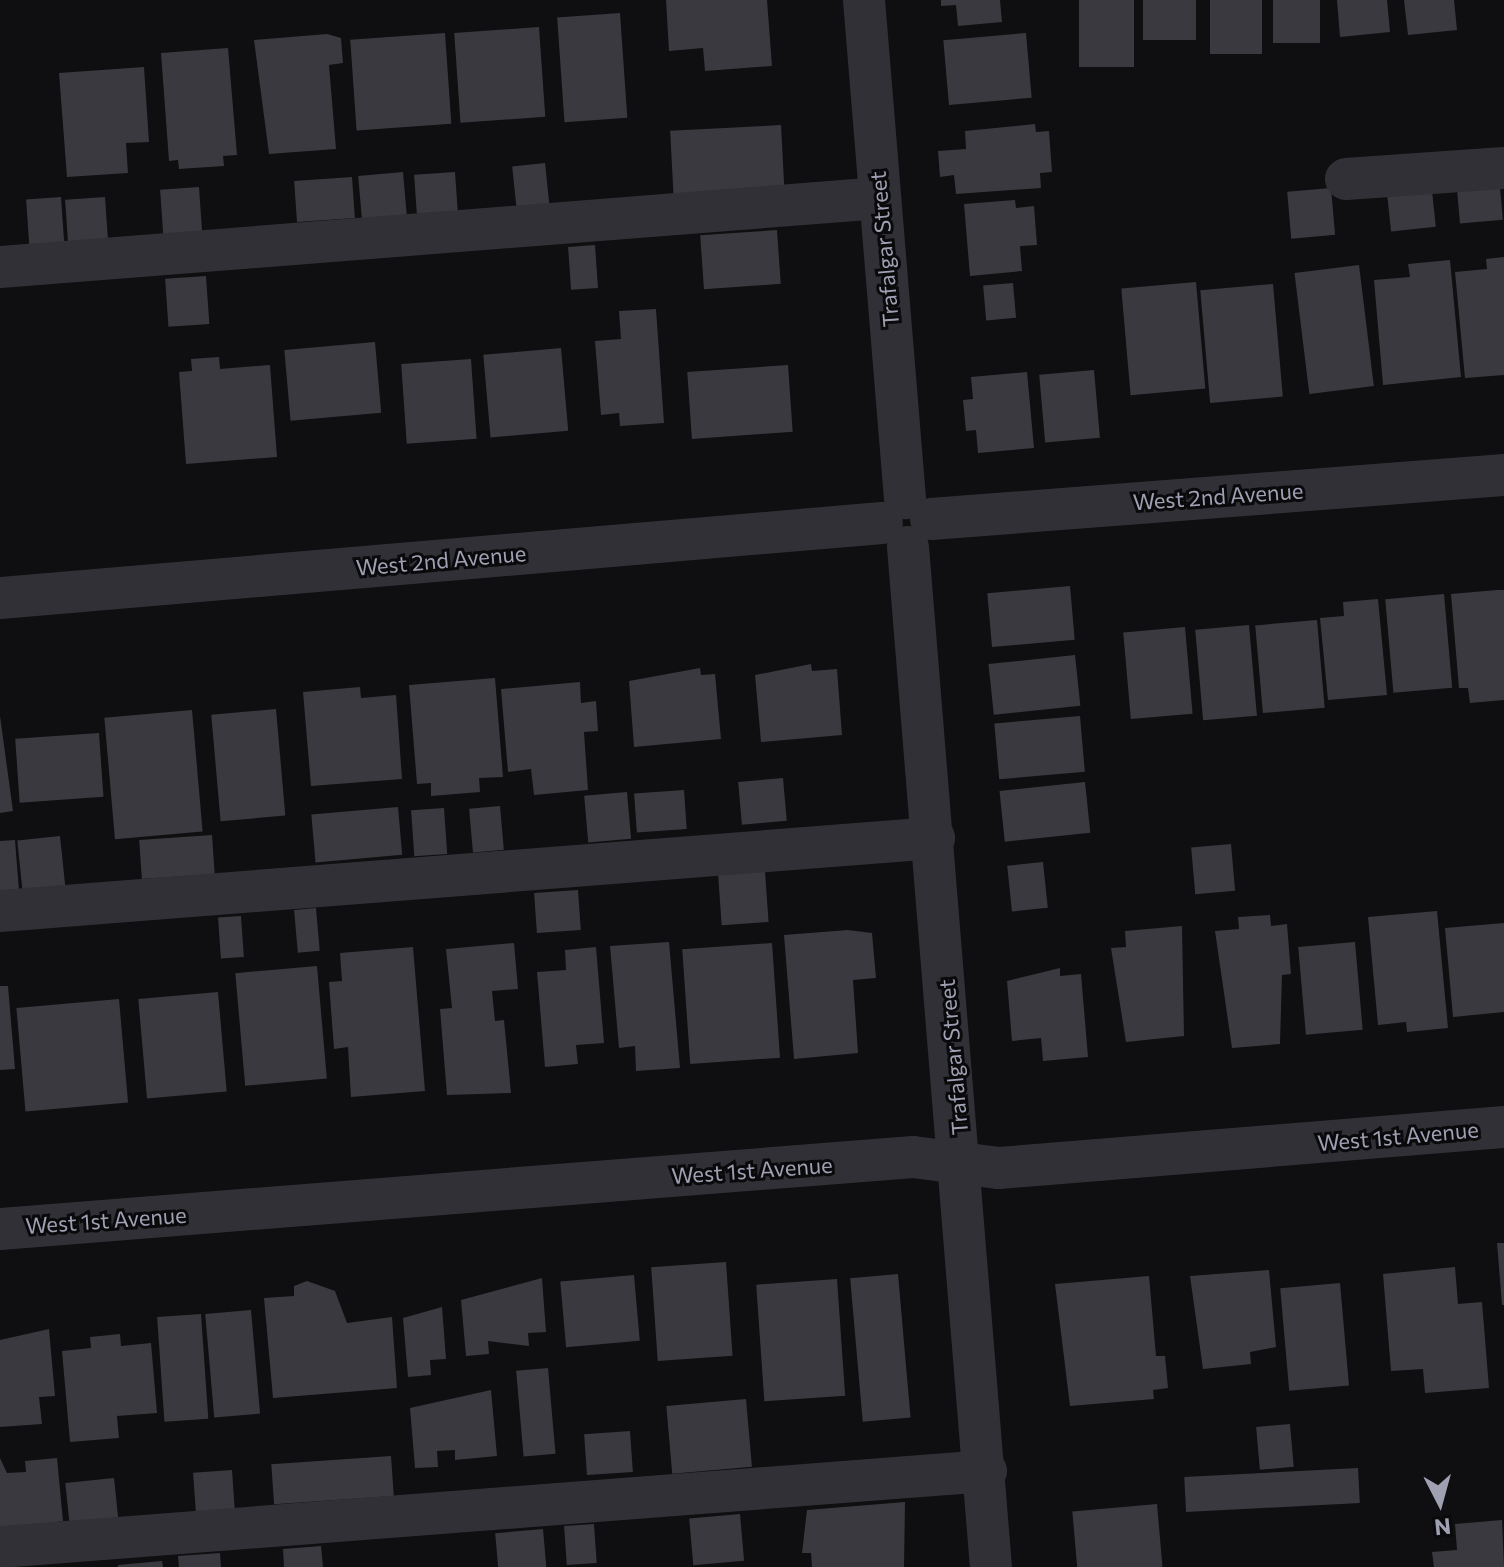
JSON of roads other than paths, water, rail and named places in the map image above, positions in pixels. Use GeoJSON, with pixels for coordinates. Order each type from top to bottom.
{"type":"FeatureCollection","features":[{"type":"Feature","properties":{"kind":"street","name":"Trafalgar Street"},"geometry":{"type":"LineString","coordinates":[[864,0],[962,1164],[991,1567]]}},
{"type":"Feature","properties":{"kind":"street"},"geometry":{"type":"LineString","coordinates":[[1346,179],[1504,168]]}},
{"type":"Feature","properties":{"kind":"street"},"geometry":{"type":"LineString","coordinates":[[0,267],[880,198]]}},
{"type":"Feature","properties":{"kind":"street","name":"West 2nd Avenue"},"geometry":{"type":"LineString","coordinates":[[0,598],[1504,475]]}},
{"type":"Feature","properties":{"kind":"street"},"geometry":{"type":"LineString","coordinates":[[0,911],[934,838]]}},
{"type":"Feature","properties":{"kind":"street","name":"West 1st Avenue"},"geometry":{"type":"LineString","coordinates":[[0,1229],[931,1156],[962,1164],[999,1168],[1504,1127]]}},
{"type":"Feature","properties":{"kind":"street"},"geometry":{"type":"LineString","coordinates":[[0,1547],[986,1471]]}}]}
